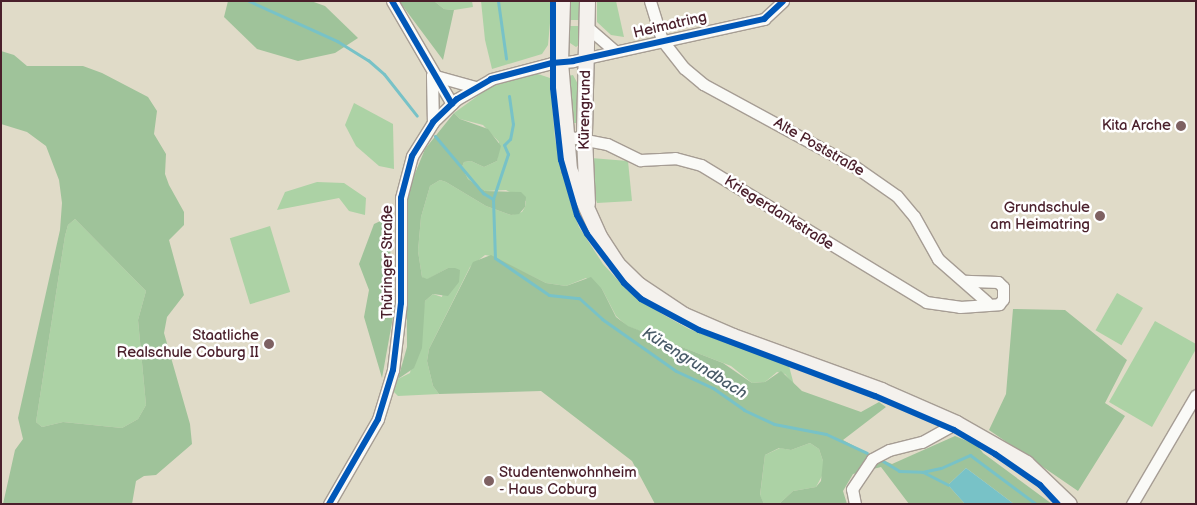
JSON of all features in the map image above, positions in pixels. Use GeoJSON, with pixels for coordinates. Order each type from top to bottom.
{"type":"FeatureCollection","features":[{"type":"Feature","properties":{"kind":"main road","name":"Kürengrund"},"geometry":{"type":"LineString","coordinates":[[562,1],[560,62],[569,169],[590,219],[617,264],[656,300],[733,336],[880,390],[956,423],[1026,463],[1069,504]]}},
{"type":"Feature","properties":{"kind":"main road","name":"Kürengrund"},"geometry":{"type":"LineString","coordinates":[[587,1],[584,137],[585,195],[590,219]]}},
{"type":"Feature","properties":{"kind":"street"},"geometry":{"type":"LineString","coordinates":[[392,1],[432,75],[454,101]]}},
{"type":"Feature","properties":{"kind":"street","name":"Alte Poststraße"},"geometry":{"type":"LineString","coordinates":[[650,1],[662,40],[684,68],[703,84],[800,134],[897,196],[914,216],[938,259],[987,302]]}},
{"type":"Feature","properties":{"kind":"street","name":"Heimatring"},"geometry":{"type":"LineString","coordinates":[[560,62],[572,56],[585,56],[615,51],[764,19],[783,1]]}},
{"type":"Feature","properties":{"kind":"street"},"geometry":{"type":"LineString","coordinates":[[586,26],[615,51]]}},
{"type":"Feature","properties":{"kind":"street","name":"Thüringer Straße"},"geometry":{"type":"LineString","coordinates":[[329,504],[378,419],[393,370],[401,303],[401,198],[412,156],[434,122],[454,101],[475,87],[491,79],[560,62]]}},
{"type":"Feature","properties":{"kind":"street"},"geometry":{"type":"LineString","coordinates":[[432,75],[475,87]]}},
{"type":"Feature","properties":{"kind":"street"},"geometry":{"type":"LineString","coordinates":[[432,75],[434,122]]}},
{"type":"Feature","properties":{"kind":"street","name":"Kriegerdankstraße"},"geometry":{"type":"LineString","coordinates":[[565,136],[584,137],[640,160],[675,158],[701,165],[926,302],[960,307],[987,302],[999,304],[1003,299],[1004,287],[998,282],[964,281]]}},
{"type":"Feature","properties":{"kind":"street"},"geometry":{"type":"LineString","coordinates":[[1132,504],[1196,395]]}},
{"type":"Feature","properties":{"kind":"street"},"geometry":{"type":"LineString","coordinates":[[855,504],[852,489],[872,459],[889,450],[922,442],[956,423]]}},
{"type":"Feature","properties":{"kind":"green space"},"geometry":{"type":"Polygon","coordinates":[[[228,1],[311,1],[325,6],[358,38],[335,53],[298,61],[257,49],[224,17],[228,1]]]}},
{"type":"Feature","properties":{"kind":"green space"},"geometry":{"type":"Polygon","coordinates":[[[399,1],[434,1],[444,9],[454,10],[443,60],[399,1]]]}},
{"type":"Feature","properties":{"kind":"green space"},"geometry":{"type":"Polygon","coordinates":[[[434,1],[472,1],[473,7],[454,10],[444,9],[434,1]]]}},
{"type":"Feature","properties":{"kind":"green space"},"geometry":{"type":"Polygon","coordinates":[[[481,1],[552,1],[548,45],[542,54],[492,69],[485,40],[481,1]]]}},
{"type":"Feature","properties":{"kind":"green space"},"geometry":{"type":"Polygon","coordinates":[[[567,1],[582,1],[582,20],[567,20],[567,1]]]}},
{"type":"Feature","properties":{"kind":"green space"},"geometry":{"type":"Polygon","coordinates":[[[597,1],[616,1],[624,37],[611,35],[597,22],[597,1]]]}},
{"type":"Feature","properties":{"kind":"green space"},"geometry":{"type":"Polygon","coordinates":[[[566,26],[582,26],[580,44],[576,47],[567,41],[566,26]]]}},
{"type":"Feature","properties":{"kind":"green space"},"geometry":{"type":"Polygon","coordinates":[[[1,51],[14,55],[27,66],[83,66],[102,73],[148,97],[157,111],[154,134],[166,154],[165,174],[169,185],[184,212],[184,225],[169,240],[184,295],[167,317],[164,333],[190,424],[192,444],[156,475],[144,476],[136,481],[132,504],[3,504],[15,450],[23,439],[18,418],[60,230],[62,203],[59,180],[46,146],[27,132],[1,124],[1,51]],[[75,219],[68,225],[36,422],[42,427],[63,422],[122,428],[138,419],[146,405],[138,320],[146,291],[75,219]]]}},
{"type":"Feature","properties":{"kind":"green space"},"geometry":{"type":"Polygon","coordinates":[[[535,73],[550,78],[555,139],[571,205],[579,227],[603,264],[627,290],[662,314],[689,329],[789,366],[794,385],[785,374],[777,372],[765,382],[752,383],[731,366],[627,326],[616,316],[602,289],[586,278],[566,286],[546,283],[491,256],[485,255],[470,267],[429,349],[427,361],[433,386],[439,394],[398,396],[393,391],[398,379],[410,373],[425,301],[433,294],[442,297],[448,268],[426,280],[422,277],[418,251],[421,217],[430,186],[440,180],[446,182],[486,206],[511,215],[522,212],[525,207],[526,201],[506,190],[485,191],[468,179],[462,167],[464,162],[471,161],[484,167],[497,161],[499,142],[483,125],[460,119],[454,113],[490,87],[535,73]]]}},
{"type":"Feature","properties":{"kind":"green space"},"geometry":{"type":"Polygon","coordinates":[[[573,75],[579,86],[576,123],[572,123],[568,76],[573,75]]]}},
{"type":"Feature","properties":{"kind":"green space"},"geometry":{"type":"Polygon","coordinates":[[[354,103],[393,124],[394,169],[379,166],[356,146],[345,125],[354,103]]]}},
{"type":"Feature","properties":{"kind":"green space"},"geometry":{"type":"Polygon","coordinates":[[[454,113],[460,119],[488,129],[501,146],[497,161],[484,167],[471,161],[464,162],[462,167],[468,179],[485,191],[521,192],[526,197],[525,207],[519,214],[511,215],[486,206],[446,182],[440,180],[430,186],[421,217],[418,251],[422,277],[427,279],[448,268],[455,268],[460,270],[459,282],[448,296],[433,294],[425,301],[422,348],[414,368],[398,379],[407,347],[406,195],[425,149],[454,113]]]}},
{"type":"Feature","properties":{"kind":"green space"},"geometry":{"type":"Polygon","coordinates":[[[591,158],[628,161],[632,201],[597,203],[590,181],[591,158]]]}},
{"type":"Feature","properties":{"kind":"green space"},"geometry":{"type":"Polygon","coordinates":[[[317,182],[344,183],[366,198],[365,215],[349,211],[339,198],[277,210],[285,192],[317,182]]]}},
{"type":"Feature","properties":{"kind":"green space"},"geometry":{"type":"Polygon","coordinates":[[[389,217],[393,317],[382,378],[364,317],[369,290],[359,264],[374,224],[389,217]]]}},
{"type":"Feature","properties":{"kind":"green space"},"geometry":{"type":"Polygon","coordinates":[[[75,219],[146,291],[138,320],[146,405],[138,419],[122,428],[63,422],[42,427],[36,422],[65,236],[68,225],[75,219]]]}},
{"type":"Feature","properties":{"kind":"green space"},"geometry":{"type":"Polygon","coordinates":[[[270,226],[290,292],[250,304],[230,238],[270,226]]]}},
{"type":"Feature","properties":{"kind":"green space"},"geometry":{"type":"Polygon","coordinates":[[[491,255],[546,283],[566,286],[591,277],[602,289],[616,317],[628,326],[723,363],[752,383],[765,382],[781,371],[802,391],[861,412],[879,402],[886,407],[843,440],[867,453],[892,464],[955,436],[977,445],[983,453],[1052,504],[1014,504],[966,468],[948,485],[965,504],[909,504],[881,467],[853,474],[843,491],[847,504],[779,504],[793,491],[816,487],[821,481],[823,461],[819,449],[810,443],[791,450],[779,448],[765,455],[760,495],[764,504],[655,504],[632,461],[541,391],[439,394],[433,386],[427,361],[429,349],[473,262],[491,255]]]}},
{"type":"Feature","properties":{"kind":"green space"},"geometry":{"type":"Polygon","coordinates":[[[1117,293],[1143,308],[1121,345],[1096,330],[1117,293]]]}},
{"type":"Feature","properties":{"kind":"green space"},"geometry":{"type":"Polygon","coordinates":[[[1013,309],[1065,310],[1127,360],[1105,403],[1125,416],[1078,491],[989,430],[1006,394],[1013,309]]]}},
{"type":"Feature","properties":{"kind":"green space"},"geometry":{"type":"Polygon","coordinates":[[[1155,321],[1196,344],[1196,349],[1152,427],[1109,402],[1155,321]]]}},
{"type":"Feature","properties":{"kind":"green space"},"geometry":{"type":"Polygon","coordinates":[[[810,443],[819,449],[823,461],[823,474],[816,487],[793,491],[779,504],[764,504],[760,496],[765,455],[780,448],[791,450],[810,443]]]}},
{"type":"Feature","properties":{"kind":"water"},"geometry":{"type":"Polygon","coordinates":[[[966,468],[1014,504],[965,504],[948,485],[966,468]]]}},
{"type":"Feature","properties":{"kind":"waterway"},"geometry":{"type":"LineString","coordinates":[[249,1],[337,41],[368,60],[384,74],[417,116]]}},
{"type":"Feature","properties":{"kind":"waterway"},"geometry":{"type":"LineString","coordinates":[[498,1],[506,58]]}},
{"type":"Feature","properties":{"kind":"waterway","name":"Kürengrundbach"},"geometry":{"type":"LineString","coordinates":[[509,96],[513,124],[510,139],[504,145],[508,154],[493,199],[495,258],[549,295],[579,298],[602,319],[676,371],[713,388],[744,410],[774,424],[826,434],[867,453]]}},
{"type":"Feature","properties":{"kind":"waterway"},"geometry":{"type":"LineString","coordinates":[[435,136],[483,193],[493,199]]}},
{"type":"Feature","properties":{"kind":"waterway","name":"Kürengrundbach"},"geometry":{"type":"LineString","coordinates":[[881,460],[899,471],[922,472],[941,468],[970,455],[1036,504]]}},
{"type":"Feature","properties":{"kind":"waterway","name":"Kürengrundbach"},"geometry":{"type":"LineString","coordinates":[[923,472],[948,485]]}},
{"type":"Feature","properties":{"kind":"cycle path"},"geometry":{"type":"LineString","coordinates":[[392,1],[452,104]]}},
{"type":"Feature","properties":{"kind":"cycle path"},"geometry":{"type":"LineString","coordinates":[[553,1],[553,88],[561,160],[577,215],[587,234],[624,283],[641,299],[699,330],[875,396],[954,430],[995,454],[1040,485],[1058,504]]}},
{"type":"Feature","properties":{"kind":"cycle path"},"geometry":{"type":"LineString","coordinates":[[329,504],[378,419],[393,370],[401,303],[401,198],[412,156],[433,122],[457,99],[491,79],[552,63],[573,61],[764,19],[783,1]]}},
{"type":"Feature","properties":{"kind":"place","name":"Kita Arche"},"geometry":{"type":"Point","coordinates":[1181,126]}},
{"type":"Feature","properties":{"kind":"place","name":"Grundschule am Heimatring"},"geometry":{"type":"Point","coordinates":[1100,216]}},
{"type":"Feature","properties":{"kind":"place","name":"Staatliche Realschule Coburg II"},"geometry":{"type":"Point","coordinates":[269,344]}},
{"type":"Feature","properties":{"kind":"place","name":"Studentenwohnheim - Haus Coburg"},"geometry":{"type":"Point","coordinates":[489,481]}}]}
